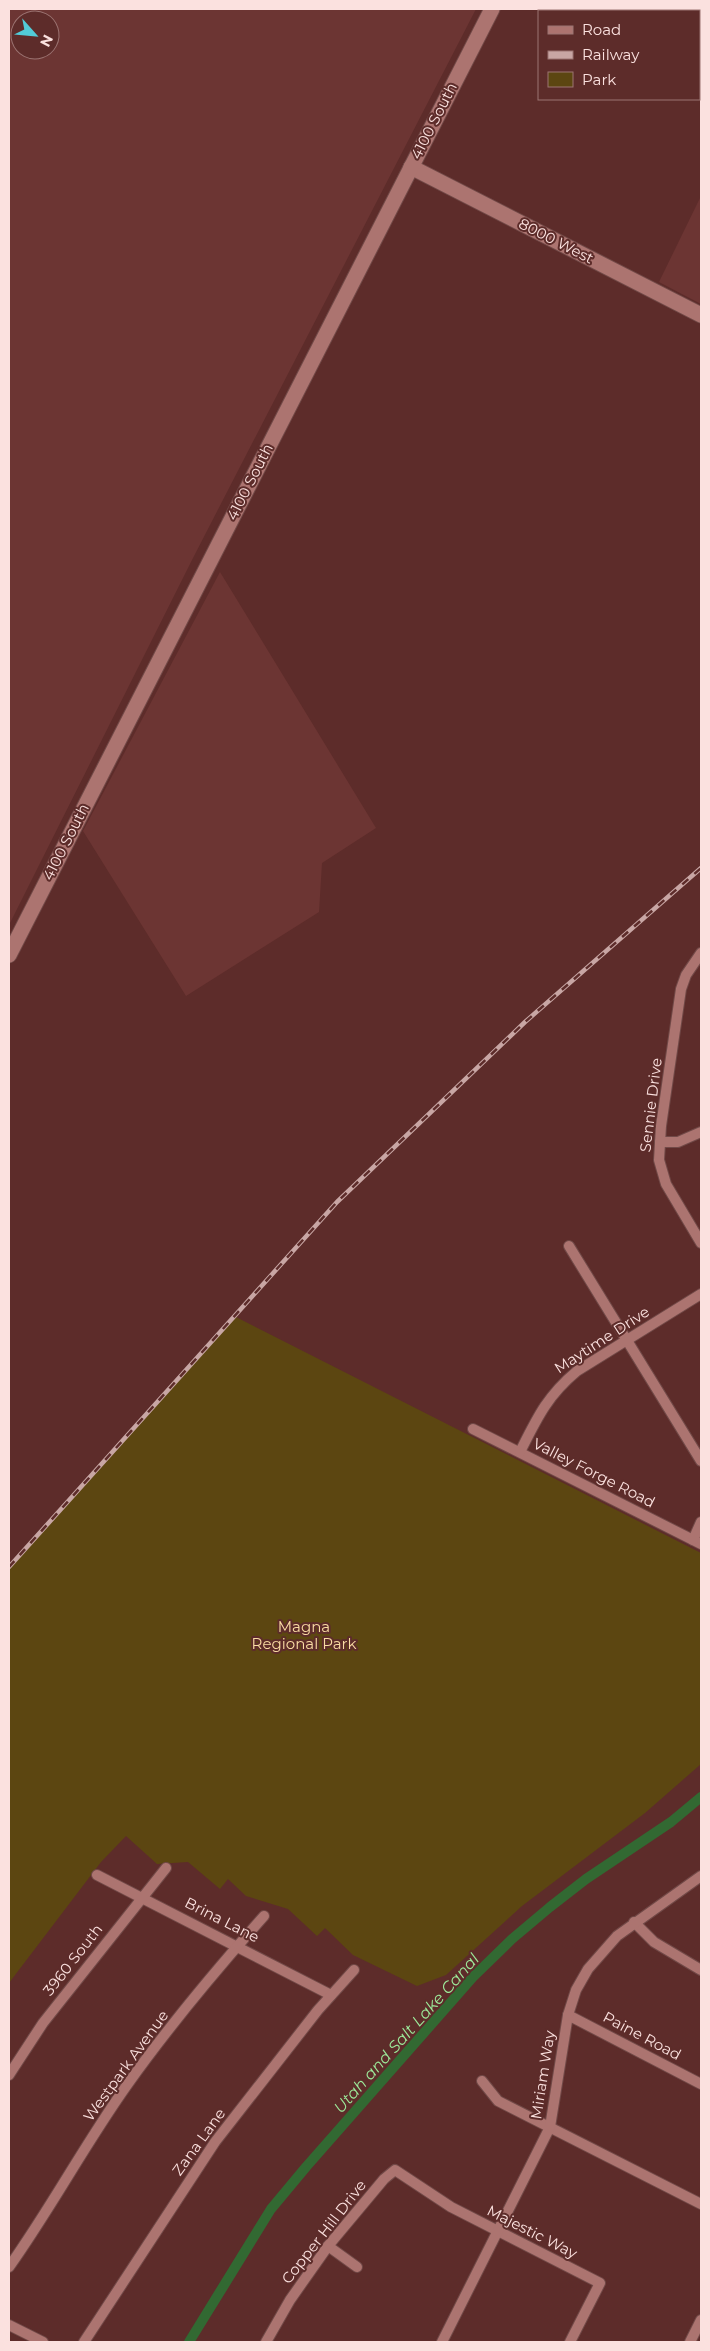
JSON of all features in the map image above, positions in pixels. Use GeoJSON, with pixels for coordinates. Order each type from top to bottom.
{"type":"FeatureCollection","features":[{"type":"Feature","properties":{"kind":"main road","name":"4100 South"},"geometry":{"type":"LineString","coordinates":[[9,955],[492,9]]}},
{"type":"Feature","properties":{"kind":"main road","name":"8000 West"},"geometry":{"type":"LineString","coordinates":[[411,167],[701,314]]}},
{"type":"Feature","properties":{"kind":"street","name":"Sennie Drive"},"geometry":{"type":"LineString","coordinates":[[701,953],[693,963],[681,989],[660,1142],[661,1172],[701,1243]]}},
{"type":"Feature","properties":{"kind":"street"},"geometry":{"type":"LineString","coordinates":[[660,1142],[678,1142],[701,1132]]}},
{"type":"Feature","properties":{"kind":"street"},"geometry":{"type":"LineString","coordinates":[[569,1246],[701,1461]]}},
{"type":"Feature","properties":{"kind":"street","name":"Maytime Drive"},"geometry":{"type":"LineString","coordinates":[[520,1452],[542,1409],[558,1387],[577,1372],[701,1294]]}},
{"type":"Feature","properties":{"kind":"street","name":"Valley Forge Road"},"geometry":{"type":"LineString","coordinates":[[473,1428],[697,1542]]}},
{"type":"Feature","properties":{"kind":"street"},"geometry":{"type":"LineString","coordinates":[[697,1542],[701,1522]]}},
{"type":"Feature","properties":{"kind":"street","name":"3960 South"},"geometry":{"type":"LineString","coordinates":[[9,2075],[43,2024],[166,1868]]}},
{"type":"Feature","properties":{"kind":"street","name":"Brina Lane"},"geometry":{"type":"LineString","coordinates":[[98,1875],[331,1994]]}},
{"type":"Feature","properties":{"kind":"street","name":"Miriam Way"},"geometry":{"type":"LineString","coordinates":[[442,2342],[550,2127],[568,2015],[576,1990],[588,1969],[617,1936],[634,1922],[701,1876]]}},
{"type":"Feature","properties":{"kind":"street","name":"Westpark Avenue"},"geometry":{"type":"LineString","coordinates":[[9,2267],[43,2220],[128,2084],[238,1945],[264,1916]]}},
{"type":"Feature","properties":{"kind":"street"},"geometry":{"type":"LineString","coordinates":[[634,1922],[654,1942],[701,1970]]}},
{"type":"Feature","properties":{"kind":"street","name":"Zana Lane"},"geometry":{"type":"LineString","coordinates":[[84,2342],[125,2282],[205,2156],[331,1994],[354,1970]]}},
{"type":"Feature","properties":{"kind":"street","name":"Paine Road"},"geometry":{"type":"LineString","coordinates":[[568,2015],[701,2084]]}},
{"type":"Feature","properties":{"kind":"street"},"geometry":{"type":"LineString","coordinates":[[482,2081],[498,2101],[701,2204]]}},
{"type":"Feature","properties":{"kind":"street","name":"Majestic Way"},"geometry":{"type":"LineString","coordinates":[[395,2170],[441,2202],[600,2282],[570,2342]]}},
{"type":"Feature","properties":{"kind":"street","name":"Copper Hill Drive"},"geometry":{"type":"LineString","coordinates":[[271,2341],[290,2300],[328,2246],[384,2179],[395,2170]]}},
{"type":"Feature","properties":{"kind":"street"},"geometry":{"type":"LineString","coordinates":[[328,2246],[357,2267]]}},
{"type":"Feature","properties":{"kind":"street"},"geometry":{"type":"LineString","coordinates":[[690,2342],[701,2320]]}},
{"type":"Feature","properties":{"kind":"street"},"geometry":{"type":"LineString","coordinates":[[9,2325],[43,2342]]}},
{"type":"Feature","properties":{"kind":"shaded area"},"geometry":{"type":"Polygon","coordinates":[[[9,9],[476,9],[193,558],[9,925],[9,9]]]}},
{"type":"Feature","properties":{"kind":"shaded area"},"geometry":{"type":"Polygon","coordinates":[[[701,196],[701,304],[659,282],[701,196]]]}},
{"type":"Feature","properties":{"kind":"shaded area"},"geometry":{"type":"Polygon","coordinates":[[[220,572],[376,828],[322,863],[319,912],[186,996],[83,831],[220,572]]]}},
{"type":"Feature","properties":{"kind":"green space","name":"Magna Regional Park"},"geometry":{"type":"Polygon","coordinates":[[[234,1316],[701,1553],[701,1764],[645,1813],[522,1906],[446,1975],[417,1986],[353,1955],[325,1928],[317,1936],[288,1909],[246,1896],[228,1879],[220,1889],[188,1862],[157,1864],[126,1836],[101,1862],[9,1983],[9,1568],[234,1316]]]}},
{"type":"Feature","properties":{"kind":"waterway","name":"Utah and Salt Lake Canal"},"geometry":{"type":"LineString","coordinates":[[189,2342],[271,2209],[473,1977],[512,1939],[550,1907],[586,1879],[671,1822],[701,1797]]}},
{"type":"Feature","properties":{"kind":"railway"},"geometry":{"type":"LineString","coordinates":[[9,1567],[337,1202],[525,1022],[701,868]]}}]}
